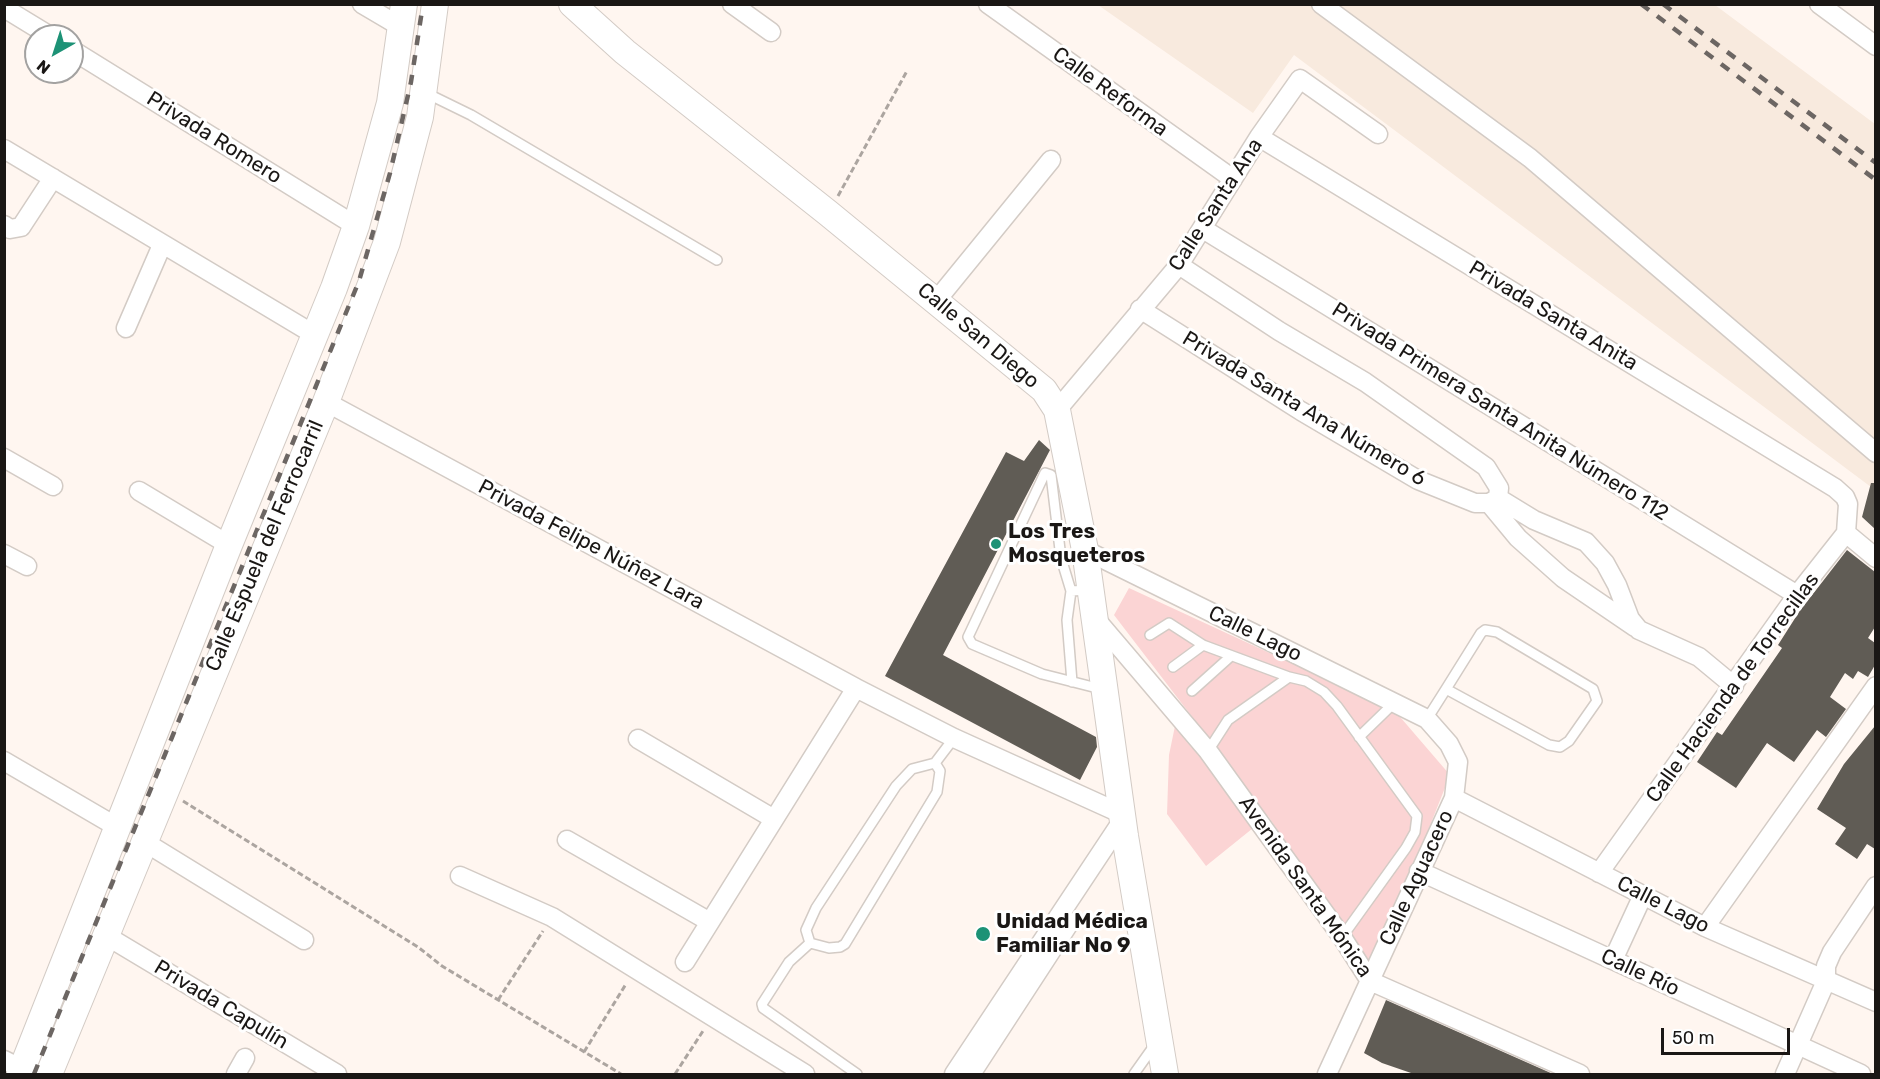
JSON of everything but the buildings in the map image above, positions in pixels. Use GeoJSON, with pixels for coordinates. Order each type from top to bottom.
{"type":"FeatureCollection","features":[{"type":"Feature","properties":{"kind":"street"},"geometry":{"type":"LineString","coordinates":[[362,4],[403,16]]}},
{"type":"Feature","properties":{"kind":"street","name":"Calle Espuela del Ferrocarril"},"geometry":{"type":"LineString","coordinates":[[50,1074],[105,935],[326,402],[387,242],[420,117],[435,4]]}},
{"type":"Feature","properties":{"kind":"street","name":"Calle San Diego"},"geometry":{"type":"LineString","coordinates":[[572,4],[625,52],[828,213],[1044,390],[1057,410],[1085,550],[1080,591],[1092,616],[1123,824],[1165,1074]]}},
{"type":"Feature","properties":{"kind":"street"},"geometry":{"type":"LineString","coordinates":[[732,4],[771,32]]}},
{"type":"Feature","properties":{"kind":"street","name":"Calle Reforma"},"geometry":{"type":"LineString","coordinates":[[988,4],[1233,179]]}},
{"type":"Feature","properties":{"kind":"street"},"geometry":{"type":"LineString","coordinates":[[1321,4],[1530,158],[1875,453]]}},
{"type":"Feature","properties":{"kind":"street"},"geometry":{"type":"LineString","coordinates":[[1819,4],[1875,46]]}},
{"type":"Feature","properties":{"kind":"street"},"geometry":{"type":"LineString","coordinates":[[4,8],[30,24]]}},
{"type":"Feature","properties":{"kind":"street","name":"Calle Espuela del Ferrocarril"},"geometry":{"type":"LineString","coordinates":[[20,1070],[334,288],[356,226],[390,102],[403,16]]}},
{"type":"Feature","properties":{"kind":"street","name":"Privada Romero"},"geometry":{"type":"LineString","coordinates":[[84,57],[356,226]]}},
{"type":"Feature","properties":{"kind":"street","name":"Calle Santa Ana"},"geometry":{"type":"LineString","coordinates":[[1057,410],[1179,265],[1259,137],[1300,79],[1378,134]]}},
{"type":"Feature","properties":{"kind":"street","name":"Privada Santa Anita"},"geometry":{"type":"LineString","coordinates":[[1259,137],[1835,488],[1845,497],[1848,504],[1846,533]]}},
{"type":"Feature","properties":{"kind":"street"},"geometry":{"type":"LineString","coordinates":[[4,149],[315,335]]}},
{"type":"Feature","properties":{"kind":"street"},"geometry":{"type":"LineString","coordinates":[[936,301],[1051,160]]}},
{"type":"Feature","properties":{"kind":"street"},"geometry":{"type":"LineString","coordinates":[[4,225],[10,229],[21,227],[53,178]]}},
{"type":"Feature","properties":{"kind":"street","name":"Privada Primera Santa Anita Número 112"},"geometry":{"type":"LineString","coordinates":[[1203,229],[1797,595]]}},
{"type":"Feature","properties":{"kind":"street"},"geometry":{"type":"LineString","coordinates":[[126,328],[162,245]]}},
{"type":"Feature","properties":{"kind":"street"},"geometry":{"type":"LineString","coordinates":[[1179,265],[1279,331],[1365,382],[1486,467],[1499,488],[1493,501],[1518,538],[1563,578],[1635,625],[1699,657],[1734,686]]}},
{"type":"Feature","properties":{"kind":"street","name":"Privada Santa Ana Número 6"},"geometry":{"type":"LineString","coordinates":[[1140,309],[1301,411],[1418,480],[1475,503],[1493,501],[1586,542],[1605,563],[1635,625]]}},
{"type":"Feature","properties":{"kind":"street","name":"Privada Felipe Núñez Lara"},"geometry":{"type":"LineString","coordinates":[[326,402],[856,688],[1123,824]]}},
{"type":"Feature","properties":{"kind":"street"},"geometry":{"type":"LineString","coordinates":[[4,458],[54,486]]}},
{"type":"Feature","properties":{"kind":"street"},"geometry":{"type":"LineString","coordinates":[[139,491],[229,545]]}},
{"type":"Feature","properties":{"kind":"street"},"geometry":{"type":"LineString","coordinates":[[1846,533],[1875,558]]}},
{"type":"Feature","properties":{"kind":"street","name":"Calle Hacienda de Torrecillas"},"geometry":{"type":"LineString","coordinates":[[1599,873],[1797,595],[1846,533]]}},
{"type":"Feature","properties":{"kind":"street","name":"Calle Lago"},"geometry":{"type":"LineString","coordinates":[[1085,550],[1427,719],[1449,744]]}},
{"type":"Feature","properties":{"kind":"street"},"geometry":{"type":"LineString","coordinates":[[4,554],[27,566]]}},
{"type":"Feature","properties":{"kind":"street","name":"Avenida Santa Mónica"},"geometry":{"type":"LineString","coordinates":[[1092,616],[1208,751],[1342,937],[1370,981],[1580,1074]]}},
{"type":"Feature","properties":{"kind":"street"},"geometry":{"type":"LineString","coordinates":[[1706,927],[1875,686]]}},
{"type":"Feature","properties":{"kind":"street"},"geometry":{"type":"LineString","coordinates":[[685,962],[856,688]]}},
{"type":"Feature","properties":{"kind":"street"},"geometry":{"type":"LineString","coordinates":[[638,739],[774,819]]}},
{"type":"Feature","properties":{"kind":"street","name":"Calle Aguacero"},"geometry":{"type":"LineString","coordinates":[[1327,1074],[1454,798],[1458,762],[1449,744]]}},
{"type":"Feature","properties":{"kind":"street"},"geometry":{"type":"LineString","coordinates":[[4,761],[117,827]]}},
{"type":"Feature","properties":{"kind":"street","name":"Calle Lago"},"geometry":{"type":"LineString","coordinates":[[1454,798],[1706,927],[1875,1002]]}},
{"type":"Feature","properties":{"kind":"street"},"geometry":{"type":"LineString","coordinates":[[954,1074],[1123,824]]}},
{"type":"Feature","properties":{"kind":"street"},"geometry":{"type":"LineString","coordinates":[[971,1074],[1123,824]]}},
{"type":"Feature","properties":{"kind":"street"},"geometry":{"type":"LineString","coordinates":[[567,840],[710,922]]}},
{"type":"Feature","properties":{"kind":"street"},"geometry":{"type":"LineString","coordinates":[[144,841],[304,940]]}},
{"type":"Feature","properties":{"kind":"street","name":"Calle Río"},"geometry":{"type":"LineString","coordinates":[[1419,872],[1861,1074]]}},
{"type":"Feature","properties":{"kind":"street"},"geometry":{"type":"LineString","coordinates":[[460,876],[552,917],[636,967],[805,1074]]}},
{"type":"Feature","properties":{"kind":"street"},"geometry":{"type":"LineString","coordinates":[[1785,1074],[1826,981],[1826,966],[1832,952],[1875,886]]}},
{"type":"Feature","properties":{"kind":"street"},"geometry":{"type":"LineString","coordinates":[[1613,960],[1643,895]]}},
{"type":"Feature","properties":{"kind":"street","name":"Privada Capulín"},"geometry":{"type":"LineString","coordinates":[[105,935],[337,1074]]}},
{"type":"Feature","properties":{"kind":"street"},"geometry":{"type":"LineString","coordinates":[[236,1074],[245,1058]]}},
{"type":"Feature","properties":{"kind":"lane"},"geometry":{"type":"LineString","coordinates":[[424,92],[471,115],[717,260]]}},
{"type":"Feature","properties":{"kind":"lane"},"geometry":{"type":"LineString","coordinates":[[1072,682],[1067,620],[1080,591],[1061,558],[1051,475],[1045,473],[968,637],[972,644],[1031,670],[1072,682],[1103,689]]}},
{"type":"Feature","properties":{"kind":"lane"},"geometry":{"type":"LineString","coordinates":[[1150,635],[1169,622],[1203,645],[1289,677],[1306,681],[1324,692],[1417,816],[1414,832],[1406,848],[1342,937]]}},
{"type":"Feature","properties":{"kind":"lane"},"geometry":{"type":"LineString","coordinates":[[1427,719],[1480,633],[1490,630],[1593,689],[1597,701],[1569,741],[1560,747],[1549,745],[1446,689]]}},
{"type":"Feature","properties":{"kind":"lane"},"geometry":{"type":"LineString","coordinates":[[1173,667],[1203,645]]}},
{"type":"Feature","properties":{"kind":"lane"},"geometry":{"type":"LineString","coordinates":[[1192,691],[1231,656]]}},
{"type":"Feature","properties":{"kind":"lane"},"geometry":{"type":"LineString","coordinates":[[1208,751],[1228,720],[1289,677]]}},
{"type":"Feature","properties":{"kind":"lane"},"geometry":{"type":"LineString","coordinates":[[1359,737],[1394,703]]}},
{"type":"Feature","properties":{"kind":"lane"},"geometry":{"type":"LineString","coordinates":[[810,943],[806,930],[816,908],[896,786],[912,769],[935,763],[954,738]]}},
{"type":"Feature","properties":{"kind":"lane"},"geometry":{"type":"LineString","coordinates":[[810,943],[829,948],[845,944],[937,792],[940,771],[935,763]]}},
{"type":"Feature","properties":{"kind":"lane"},"geometry":{"type":"LineString","coordinates":[[810,943],[789,962],[762,1004],[763,1008],[814,1047],[857,1074]]}},
{"type":"Feature","properties":{"kind":"lane"},"geometry":{"type":"LineString","coordinates":[[1134,1074],[1159,1039]]}},
{"type":"Feature","properties":{"kind":"path"},"geometry":{"type":"LineString","coordinates":[[828,213],[907,70]]}},
{"type":"Feature","properties":{"kind":"path"},"geometry":{"type":"LineString","coordinates":[[165,789],[498,1000],[621,1074]]}},
{"type":"Feature","properties":{"kind":"path"},"geometry":{"type":"LineString","coordinates":[[498,1000],[552,917]]}},
{"type":"Feature","properties":{"kind":"path"},"geometry":{"type":"LineString","coordinates":[[584,1052],[636,967]]}},
{"type":"Feature","properties":{"kind":"path"},"geometry":{"type":"LineString","coordinates":[[675,1074],[712,1016]]}},
{"type":"Feature","properties":{"kind":"shaded area"},"geometry":{"type":"Polygon","coordinates":[[[1098,5],[1715,5],[1875,124],[1875,490],[1294,55],[1253,113],[1098,5]]]}},
{"type":"Feature","properties":{"kind":"shaded area"},"geometry":{"type":"Polygon","coordinates":[[[1129,588],[1395,711],[1450,775],[1378,957],[1366,961],[1268,816],[1206,866],[1167,814],[1169,755],[1175,726],[1192,748],[1206,735],[1114,615],[1129,588]]]}},
{"type":"Feature","properties":{"kind":"railway"},"geometry":{"type":"LineString","coordinates":[[34,1074],[359,281],[390,173],[411,82],[423,4]]}},
{"type":"Feature","properties":{"kind":"railway"},"geometry":{"type":"LineString","coordinates":[[1641,4],[1876,180]]}},
{"type":"Feature","properties":{"kind":"railway"},"geometry":{"type":"LineString","coordinates":[[1663,4],[1876,163]]}},
{"type":"Feature","properties":{"kind":"place","name":"Los Tres Mosqueteros"},"geometry":{"type":"Point","coordinates":[996,544]}},
{"type":"Feature","properties":{"kind":"place","name":"Unidad Médica Familiar No 9"},"geometry":{"type":"Point","coordinates":[983,934]}}]}
